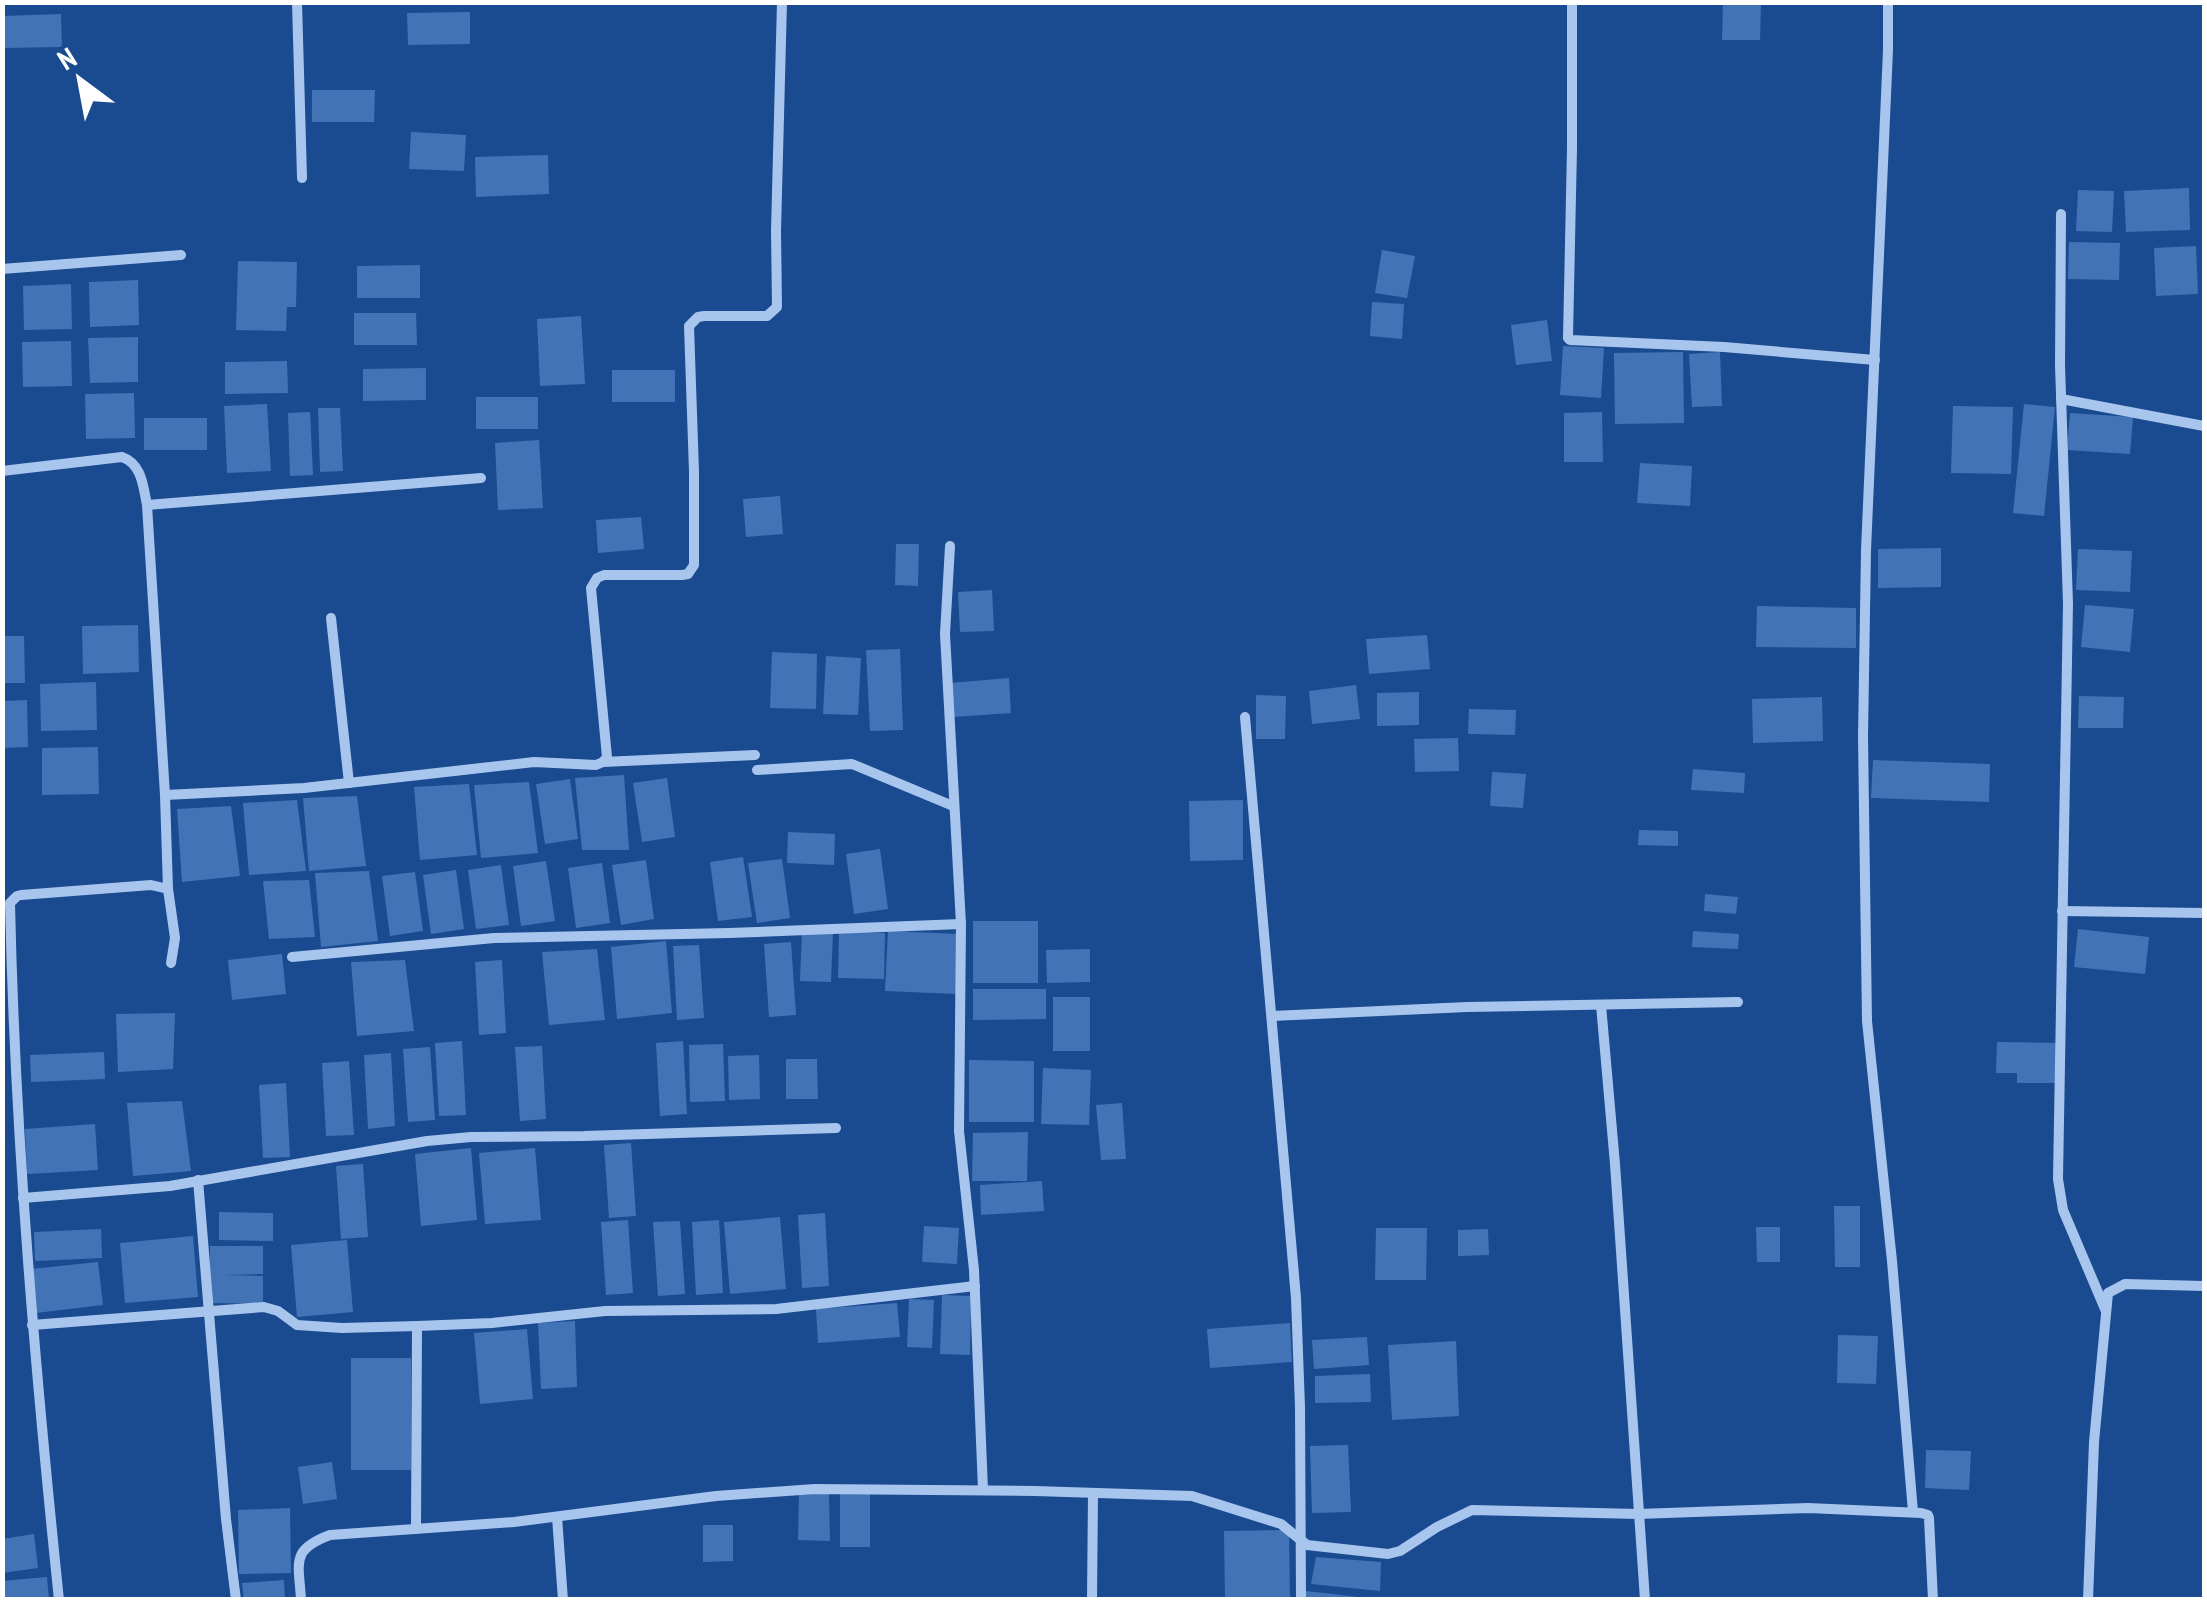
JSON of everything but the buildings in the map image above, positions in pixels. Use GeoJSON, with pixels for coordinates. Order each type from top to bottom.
{"type":"FeatureCollection","features":[{"type":"Feature","properties":{"kind":"street"},"geometry":{"type":"LineString","coordinates":[[297,2],[302,178]]}},
{"type":"Feature","properties":{"kind":"street"},"geometry":{"type":"LineString","coordinates":[[603,762],[608,750],[591,588],[604,575],[682,575],[693,569],[689,326],[704,316],[766,316],[777,307],[782,2]]}},
{"type":"Feature","properties":{"kind":"street"},"geometry":{"type":"LineString","coordinates":[[1572,2],[1568,338],[1875,360]]}},
{"type":"Feature","properties":{"kind":"street"},"geometry":{"type":"LineString","coordinates":[[1888,2],[1866,550],[1863,737],[1867,1022],[1892,1261],[1912,1512]]}},
{"type":"Feature","properties":{"kind":"street"},"geometry":{"type":"LineString","coordinates":[[2061,214],[2061,399],[2068,604],[2058,1180],[2063,1210],[2104,1308]]}},
{"type":"Feature","properties":{"kind":"street"},"geometry":{"type":"LineString","coordinates":[[2,269],[181,255]]}},
{"type":"Feature","properties":{"kind":"street"},"geometry":{"type":"LineString","coordinates":[[2061,399],[2204,426]]}},
{"type":"Feature","properties":{"kind":"street"},"geometry":{"type":"LineString","coordinates":[[2,472],[122,458],[130,460],[141,475],[147,504],[168,889],[176,938],[171,963]]}},
{"type":"Feature","properties":{"kind":"street"},"geometry":{"type":"LineString","coordinates":[[147,504],[481,478]]}},
{"type":"Feature","properties":{"kind":"street"},"geometry":{"type":"LineString","coordinates":[[950,546],[945,634],[961,924],[959,1131],[975,1286],[983,1490]]}},
{"type":"Feature","properties":{"kind":"street"},"geometry":{"type":"LineString","coordinates":[[331,618],[349,783]]}},
{"type":"Feature","properties":{"kind":"street"},"geometry":{"type":"LineString","coordinates":[[1244,718],[1296,1298],[1300,1600]]}},
{"type":"Feature","properties":{"kind":"street"},"geometry":{"type":"LineString","coordinates":[[165,795],[304,788],[534,762],[596,764],[755,755]]}},
{"type":"Feature","properties":{"kind":"street"},"geometry":{"type":"LineString","coordinates":[[757,770],[852,764],[953,806]]}},
{"type":"Feature","properties":{"kind":"street"},"geometry":{"type":"LineString","coordinates":[[59,1600],[32,1326],[13,1044],[10,904],[21,895],[151,886],[168,889]]}},
{"type":"Feature","properties":{"kind":"street"},"geometry":{"type":"LineString","coordinates":[[2062,911],[2204,913]]}},
{"type":"Feature","properties":{"kind":"street"},"geometry":{"type":"LineString","coordinates":[[292,957],[494,938],[961,924]]}},
{"type":"Feature","properties":{"kind":"street"},"geometry":{"type":"LineString","coordinates":[[1272,1016],[1466,1007],[1738,1002]]}},
{"type":"Feature","properties":{"kind":"street"},"geometry":{"type":"LineString","coordinates":[[1600,1004],[1645,1600]]}},
{"type":"Feature","properties":{"kind":"street"},"geometry":{"type":"LineString","coordinates":[[23,1198],[170,1186],[471,1137],[836,1128]]}},
{"type":"Feature","properties":{"kind":"street"},"geometry":{"type":"LineString","coordinates":[[198,1180],[236,1600]]}},
{"type":"Feature","properties":{"kind":"street"},"geometry":{"type":"LineString","coordinates":[[2088,1600],[2094,1442],[2108,1292],[2125,1284],[2204,1286]]}},
{"type":"Feature","properties":{"kind":"street"},"geometry":{"type":"LineString","coordinates":[[32,1326],[264,1307],[278,1311],[298,1325],[342,1328],[492,1323],[605,1310],[776,1309],[975,1286]]}},
{"type":"Feature","properties":{"kind":"street"},"geometry":{"type":"LineString","coordinates":[[416,1529],[417,1326]]}},
{"type":"Feature","properties":{"kind":"street"},"geometry":{"type":"LineString","coordinates":[[301,1600],[298,1558],[304,1547],[330,1535],[556,1517],[716,1496],[815,1490],[1192,1496],[1281,1524],[1307,1545],[1317,1548],[1388,1554],[1472,1510],[1638,1514],[1808,1508],[1912,1512],[1929,1518],[1932,1600]]}},
{"type":"Feature","properties":{"kind":"street"},"geometry":{"type":"LineString","coordinates":[[1092,1600],[1093,1493]]}},
{"type":"Feature","properties":{"kind":"street"},"geometry":{"type":"LineString","coordinates":[[556,1517],[563,1600]]}},
{"type":"Feature","properties":{"kind":"street"},"geometry":{"type":"LineString","coordinates":[[1920,1600],[1930,1583]]}}]}
